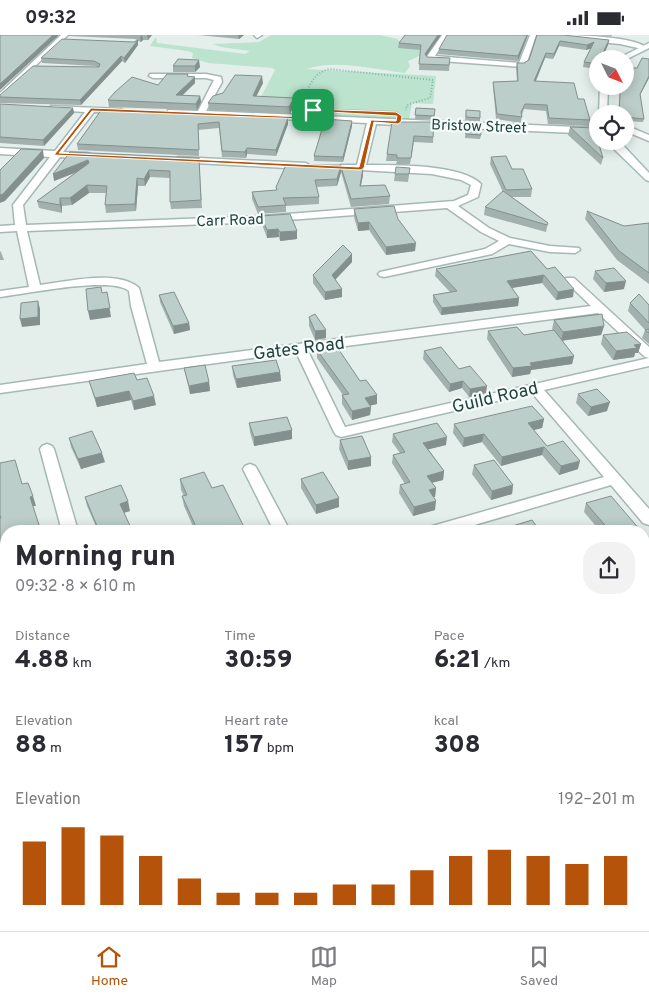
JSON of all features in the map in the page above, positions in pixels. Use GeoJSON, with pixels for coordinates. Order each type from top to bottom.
{"type":"FeatureCollection","features":[{"type":"Feature","properties":{"kind":"street"},"geometry":{"type":"LineString","coordinates":[[445,35],[430,59],[521,65],[533,35]]}},
{"type":"Feature","properties":{"kind":"street"},"geometry":{"type":"LineString","coordinates":[[550,35],[621,38],[646,46]]}},
{"type":"Feature","properties":{"kind":"street"},"geometry":{"type":"LineString","coordinates":[[0,97],[31,67],[65,39]]}},
{"type":"Feature","properties":{"kind":"street"},"geometry":{"type":"LineString","coordinates":[[634,52],[646,46]]}},
{"type":"Feature","properties":{"kind":"street"},"geometry":{"type":"LineString","coordinates":[[31,67],[40,68]]}},
{"type":"Feature","properties":{"kind":"street"},"geometry":{"type":"LineString","coordinates":[[153,76],[206,76],[218,79],[201,113]]}},
{"type":"Feature","properties":{"kind":"street"},"geometry":{"type":"LineString","coordinates":[[45,108],[129,111]]}},
{"type":"Feature","properties":{"kind":"street"},"geometry":{"type":"LineString","coordinates":[[35,289],[21,228],[18,205],[91,110]]}},
{"type":"Feature","properties":{"kind":"street","name":"Bristow Street"},"geometry":{"type":"LineString","coordinates":[[158,112],[589,131]]}},
{"type":"Feature","properties":{"kind":"street"},"geometry":{"type":"LineString","coordinates":[[333,167],[361,168],[372,121]]}},
{"type":"Feature","properties":{"kind":"street"},"geometry":{"type":"LineString","coordinates":[[634,132],[649,139]]}},
{"type":"Feature","properties":{"kind":"street"},"geometry":{"type":"LineString","coordinates":[[620,150],[649,178]]}},
{"type":"Feature","properties":{"kind":"street"},"geometry":{"type":"LineString","coordinates":[[0,151],[101,156]]}},
{"type":"Feature","properties":{"kind":"street"},"geometry":{"type":"LineString","coordinates":[[169,159],[313,166]]}},
{"type":"Feature","properties":{"kind":"street","name":"Carr Road"},"geometry":{"type":"LineString","coordinates":[[0,229],[262,219],[456,204],[473,197],[476,184],[460,175],[446,172],[361,168]]}},
{"type":"Feature","properties":{"kind":"street"},"geometry":{"type":"LineString","coordinates":[[448,204],[485,230],[508,241],[550,249],[575,249]]}},
{"type":"Feature","properties":{"kind":"street"},"geometry":{"type":"LineString","coordinates":[[384,274],[488,253],[508,241]]}},
{"type":"Feature","properties":{"kind":"street"},"geometry":{"type":"LineString","coordinates":[[570,280],[649,354]]}},
{"type":"Feature","properties":{"kind":"street"},"geometry":{"type":"LineString","coordinates":[[0,294],[98,281],[128,284],[135,290],[137,306],[154,367]]}},
{"type":"Feature","properties":{"kind":"street","name":"Gates Road"},"geometry":{"type":"LineString","coordinates":[[0,389],[599,309]]}},
{"type":"Feature","properties":{"kind":"street","name":"Guild Road"},"geometry":{"type":"LineString","coordinates":[[300,348],[341,432],[649,362]]}},
{"type":"Feature","properties":{"kind":"street"},"geometry":{"type":"LineString","coordinates":[[535,388],[649,519]]}},
{"type":"Feature","properties":{"kind":"street"},"geometry":{"type":"LineString","coordinates":[[47,449],[68,525]]}},
{"type":"Feature","properties":{"kind":"street"},"geometry":{"type":"LineString","coordinates":[[250,469],[279,525]]}},
{"type":"Feature","properties":{"kind":"street"},"geometry":{"type":"LineString","coordinates":[[471,525],[614,479]]}},
{"type":"Feature","properties":{"kind":"lane"},"geometry":{"type":"LineString","coordinates":[[306,118],[308,111],[313,110],[396,113],[400,116],[398,122]]}},
{"type":"Feature","properties":{"kind":"path"},"geometry":{"type":"LineString","coordinates":[[305,108],[308,97],[305,95],[316,73],[322,70],[329,69],[433,80],[430,98],[406,105],[406,116]]}},
{"type":"Feature","properties":{"kind":"green space"},"geometry":{"type":"Polygon","coordinates":[[[271,35],[380,35],[397,39],[402,43],[428,52],[408,61],[410,66],[405,73],[343,65],[318,66],[306,69],[436,76],[433,104],[412,103],[409,119],[298,115],[303,99],[261,97],[275,70],[272,68],[208,63],[192,58],[193,53],[187,51],[150,46],[156,37],[157,43],[245,54],[250,51],[213,44],[259,42],[271,35]]]}},
{"type":"Feature","properties":{"kind":"building"},"geometry":{"type":"Polygon","coordinates":[[[0,35],[53,35],[0,84],[0,35]]]}},
{"type":"Feature","properties":{"kind":"building"},"geometry":{"type":"Polygon","coordinates":[[[405,35],[438,35],[425,54],[427,57],[450,58],[449,65],[419,64],[421,45],[399,43],[405,35]]]}},
{"type":"Feature","properties":{"kind":"building"},"geometry":{"type":"Polygon","coordinates":[[[447,35],[527,35],[518,56],[439,49],[447,35]]]}},
{"type":"Feature","properties":{"kind":"building"},"geometry":{"type":"Polygon","coordinates":[[[537,35],[563,35],[609,40],[604,50],[590,50],[594,42],[587,45],[560,41],[554,54],[546,53],[534,81],[574,83],[578,99],[584,99],[589,120],[549,118],[547,105],[525,104],[521,112],[522,117],[497,114],[493,82],[518,81],[517,63],[524,63],[529,60],[537,35]]]}},
{"type":"Feature","properties":{"kind":"building"},"geometry":{"type":"Polygon","coordinates":[[[62,39],[134,42],[138,40],[124,58],[121,56],[80,100],[0,97],[33,66],[99,67],[100,64],[94,61],[41,58],[62,39]]]}},
{"type":"Feature","properties":{"kind":"building"},"geometry":{"type":"Polygon","coordinates":[[[589,52],[589,63],[584,62],[589,52]]]}},
{"type":"Feature","properties":{"kind":"building"},"geometry":{"type":"Polygon","coordinates":[[[642,58],[649,59],[649,76],[640,94],[644,119],[634,118],[634,105],[619,105],[620,95],[634,95],[634,68],[637,68],[642,58]]]}},
{"type":"Feature","properties":{"kind":"building"},"geometry":{"type":"Polygon","coordinates":[[[178,59],[199,60],[195,66],[173,66],[178,59]]]}},
{"type":"Feature","properties":{"kind":"building"},"geometry":{"type":"Polygon","coordinates":[[[167,74],[188,74],[187,76],[195,77],[176,95],[200,96],[196,104],[108,100],[132,77],[158,85],[167,74]]]}},
{"type":"Feature","properties":{"kind":"building"},"geometry":{"type":"Polygon","coordinates":[[[235,75],[262,76],[253,96],[294,98],[289,107],[208,103],[213,96],[223,93],[235,75]]]}},
{"type":"Feature","properties":{"kind":"building"},"geometry":{"type":"Polygon","coordinates":[[[0,104],[73,108],[43,140],[0,137],[0,104]]]}},
{"type":"Feature","properties":{"kind":"building"},"geometry":{"type":"Polygon","coordinates":[[[416,108],[435,109],[434,116],[415,115],[416,108]]]}},
{"type":"Feature","properties":{"kind":"building"},"geometry":{"type":"Polygon","coordinates":[[[102,109],[288,118],[276,150],[247,148],[245,152],[222,151],[219,122],[198,124],[199,150],[77,144],[102,109]]]}},
{"type":"Feature","properties":{"kind":"building"},"geometry":{"type":"Polygon","coordinates":[[[466,110],[480,111],[480,118],[466,117],[466,110]]]}},
{"type":"Feature","properties":{"kind":"building"},"geometry":{"type":"Polygon","coordinates":[[[325,119],[352,121],[343,157],[314,156],[325,119]]]}},
{"type":"Feature","properties":{"kind":"building"},"geometry":{"type":"Polygon","coordinates":[[[392,122],[434,122],[433,137],[414,136],[411,158],[397,158],[397,155],[387,154],[392,122]]]}},
{"type":"Feature","properties":{"kind":"building"},"geometry":{"type":"Polygon","coordinates":[[[466,126],[480,127],[481,135],[466,134],[466,126]]]}},
{"type":"Feature","properties":{"kind":"building"},"geometry":{"type":"Polygon","coordinates":[[[570,127],[589,128],[589,145],[570,127]]]}},
{"type":"Feature","properties":{"kind":"building"},"geometry":{"type":"Polygon","coordinates":[[[21,149],[43,150],[0,195],[0,170],[21,149]]]}},
{"type":"Feature","properties":{"kind":"building"},"geometry":{"type":"Polygon","coordinates":[[[594,150],[601,150],[603,158],[594,150]]]}},
{"type":"Feature","properties":{"kind":"building"},"geometry":{"type":"Polygon","coordinates":[[[70,152],[199,158],[201,200],[170,202],[170,171],[149,170],[144,179],[137,178],[135,204],[105,205],[107,186],[87,185],[70,198],[60,198],[60,205],[37,201],[89,163],[88,160],[53,174],[70,152]]]}},
{"type":"Feature","properties":{"kind":"building"},"geometry":{"type":"Polygon","coordinates":[[[506,156],[512,169],[523,169],[532,189],[506,190],[491,157],[506,156]]]}},
{"type":"Feature","properties":{"kind":"building"},"geometry":{"type":"Polygon","coordinates":[[[286,165],[341,165],[337,179],[315,180],[319,197],[283,198],[286,205],[258,207],[252,192],[277,190],[276,187],[286,165]]]}},
{"type":"Feature","properties":{"kind":"building"},"geometry":{"type":"Polygon","coordinates":[[[341,167],[363,168],[360,186],[385,185],[390,196],[351,199],[341,167]]]}},
{"type":"Feature","properties":{"kind":"building"},"geometry":{"type":"Polygon","coordinates":[[[396,167],[410,168],[409,174],[395,174],[396,167]]]}},
{"type":"Feature","properties":{"kind":"building"},"geometry":{"type":"Polygon","coordinates":[[[503,191],[548,223],[547,225],[485,207],[503,191]]]}},
{"type":"Feature","properties":{"kind":"building"},"geometry":{"type":"Polygon","coordinates":[[[394,206],[398,219],[416,243],[386,247],[369,222],[358,223],[354,209],[394,206]]]}},
{"type":"Feature","properties":{"kind":"building"},"geometry":{"type":"Polygon","coordinates":[[[587,211],[624,226],[649,223],[649,273],[619,251],[587,211]]]}},
{"type":"Feature","properties":{"kind":"building"},"geometry":{"type":"Polygon","coordinates":[[[290,214],[297,231],[280,232],[278,229],[267,230],[261,216],[290,214]]]}},
{"type":"Feature","properties":{"kind":"building"},"geometry":{"type":"Polygon","coordinates":[[[343,245],[352,254],[332,275],[342,289],[325,292],[313,275],[343,245]]]}},
{"type":"Feature","properties":{"kind":"building"},"geometry":{"type":"Polygon","coordinates":[[[531,251],[547,269],[555,267],[574,289],[558,292],[544,275],[507,281],[519,298],[442,308],[433,295],[457,291],[436,269],[531,251]]]}},
{"type":"Feature","properties":{"kind":"building"},"geometry":{"type":"Polygon","coordinates":[[[614,268],[626,281],[606,283],[595,271],[614,268]]]}},
{"type":"Feature","properties":{"kind":"building"},"geometry":{"type":"Polygon","coordinates":[[[101,287],[102,293],[107,292],[110,308],[88,311],[86,289],[101,287]]]}},
{"type":"Feature","properties":{"kind":"building"},"geometry":{"type":"Polygon","coordinates":[[[174,292],[189,323],[173,326],[159,295],[174,292]]]}},
{"type":"Feature","properties":{"kind":"building"},"geometry":{"type":"Polygon","coordinates":[[[639,294],[649,305],[649,323],[630,303],[639,294]]]}},
{"type":"Feature","properties":{"kind":"building"},"geometry":{"type":"Polygon","coordinates":[[[38,301],[38,317],[20,319],[21,303],[38,301]]]}},
{"type":"Feature","properties":{"kind":"building"},"geometry":{"type":"Polygon","coordinates":[[[315,314],[326,330],[315,331],[309,317],[315,314]]]}},
{"type":"Feature","properties":{"kind":"building"},"geometry":{"type":"Polygon","coordinates":[[[602,314],[604,326],[563,332],[554,320],[602,314]]]}},
{"type":"Feature","properties":{"kind":"building"},"geometry":{"type":"Polygon","coordinates":[[[517,327],[524,335],[554,330],[574,356],[530,363],[532,366],[513,368],[488,331],[517,327]]]}},
{"type":"Feature","properties":{"kind":"building"},"geometry":{"type":"Polygon","coordinates":[[[627,332],[641,344],[634,345],[637,348],[616,351],[603,335],[627,332]]]}},
{"type":"Feature","properties":{"kind":"building"},"geometry":{"type":"Polygon","coordinates":[[[333,341],[360,381],[366,380],[377,395],[365,398],[371,407],[352,411],[342,395],[349,394],[317,350],[322,348],[320,343],[333,341]]]}},
{"type":"Feature","properties":{"kind":"building"},"geometry":{"type":"Polygon","coordinates":[[[441,347],[459,369],[470,366],[487,386],[470,389],[463,381],[450,384],[424,351],[441,347]]]}},
{"type":"Feature","properties":{"kind":"building"},"geometry":{"type":"Polygon","coordinates":[[[276,360],[280,372],[236,379],[232,366],[276,360]]]}},
{"type":"Feature","properties":{"kind":"building"},"geometry":{"type":"Polygon","coordinates":[[[205,365],[209,382],[189,386],[184,368],[205,365]]]}},
{"type":"Feature","properties":{"kind":"building"},"geometry":{"type":"Polygon","coordinates":[[[134,373],[137,380],[147,378],[154,396],[133,401],[129,391],[95,398],[89,381],[134,373]]]}},
{"type":"Feature","properties":{"kind":"building"},"geometry":{"type":"Polygon","coordinates":[[[597,389],[610,402],[591,407],[578,394],[597,389]]]}},
{"type":"Feature","properties":{"kind":"building"},"geometry":{"type":"Polygon","coordinates":[[[532,406],[544,419],[528,423],[547,446],[563,441],[580,461],[561,466],[544,447],[502,457],[484,434],[464,438],[454,424],[532,406]]]}},
{"type":"Feature","properties":{"kind":"building"},"geometry":{"type":"Polygon","coordinates":[[[287,417],[292,430],[254,437],[249,423],[287,417]]]}},
{"type":"Feature","properties":{"kind":"building"},"geometry":{"type":"Polygon","coordinates":[[[437,423],[447,437],[423,443],[444,471],[427,476],[436,488],[429,490],[436,501],[414,507],[400,485],[410,482],[393,455],[405,452],[393,434],[437,423]]]}},
{"type":"Feature","properties":{"kind":"building"},"geometry":{"type":"Polygon","coordinates":[[[92,431],[102,453],[78,459],[69,438],[92,431]]]}},
{"type":"Feature","properties":{"kind":"building"},"geometry":{"type":"Polygon","coordinates":[[[362,436],[371,457],[348,461],[340,440],[362,436]]]}},
{"type":"Feature","properties":{"kind":"building"},"geometry":{"type":"Polygon","coordinates":[[[15,460],[22,484],[28,483],[33,496],[30,497],[39,525],[0,525],[0,463],[15,460]]]}},
{"type":"Feature","properties":{"kind":"building"},"geometry":{"type":"Polygon","coordinates":[[[494,460],[513,485],[492,491],[474,465],[494,460]]]}},
{"type":"Feature","properties":{"kind":"building"},"geometry":{"type":"Polygon","coordinates":[[[204,472],[212,488],[223,485],[243,525],[195,525],[182,496],[187,495],[180,479],[204,472]]]}},
{"type":"Feature","properties":{"kind":"building"},"geometry":{"type":"Polygon","coordinates":[[[323,472],[339,498],[316,505],[301,479],[323,472]]]}},
{"type":"Feature","properties":{"kind":"building"},"geometry":{"type":"Polygon","coordinates":[[[121,485],[128,501],[120,504],[130,525],[97,525],[85,497],[121,485]]]}},
{"type":"Feature","properties":{"kind":"building"},"geometry":{"type":"Polygon","coordinates":[[[611,496],[636,525],[605,525],[586,503],[611,496]]]}},
{"type":"Feature","properties":{"kind":"building"},"geometry":{"type":"Polygon","coordinates":[[[532,520],[536,525],[516,525],[532,520]]]}},
{"type":"Feature","properties":{"kind":"route"},"geometry":{"type":"LineString","coordinates":[[91,110],[306,118],[308,111],[313,110],[396,113],[400,116],[398,122],[372,121],[361,168],[56,154],[91,110]]}}]}
